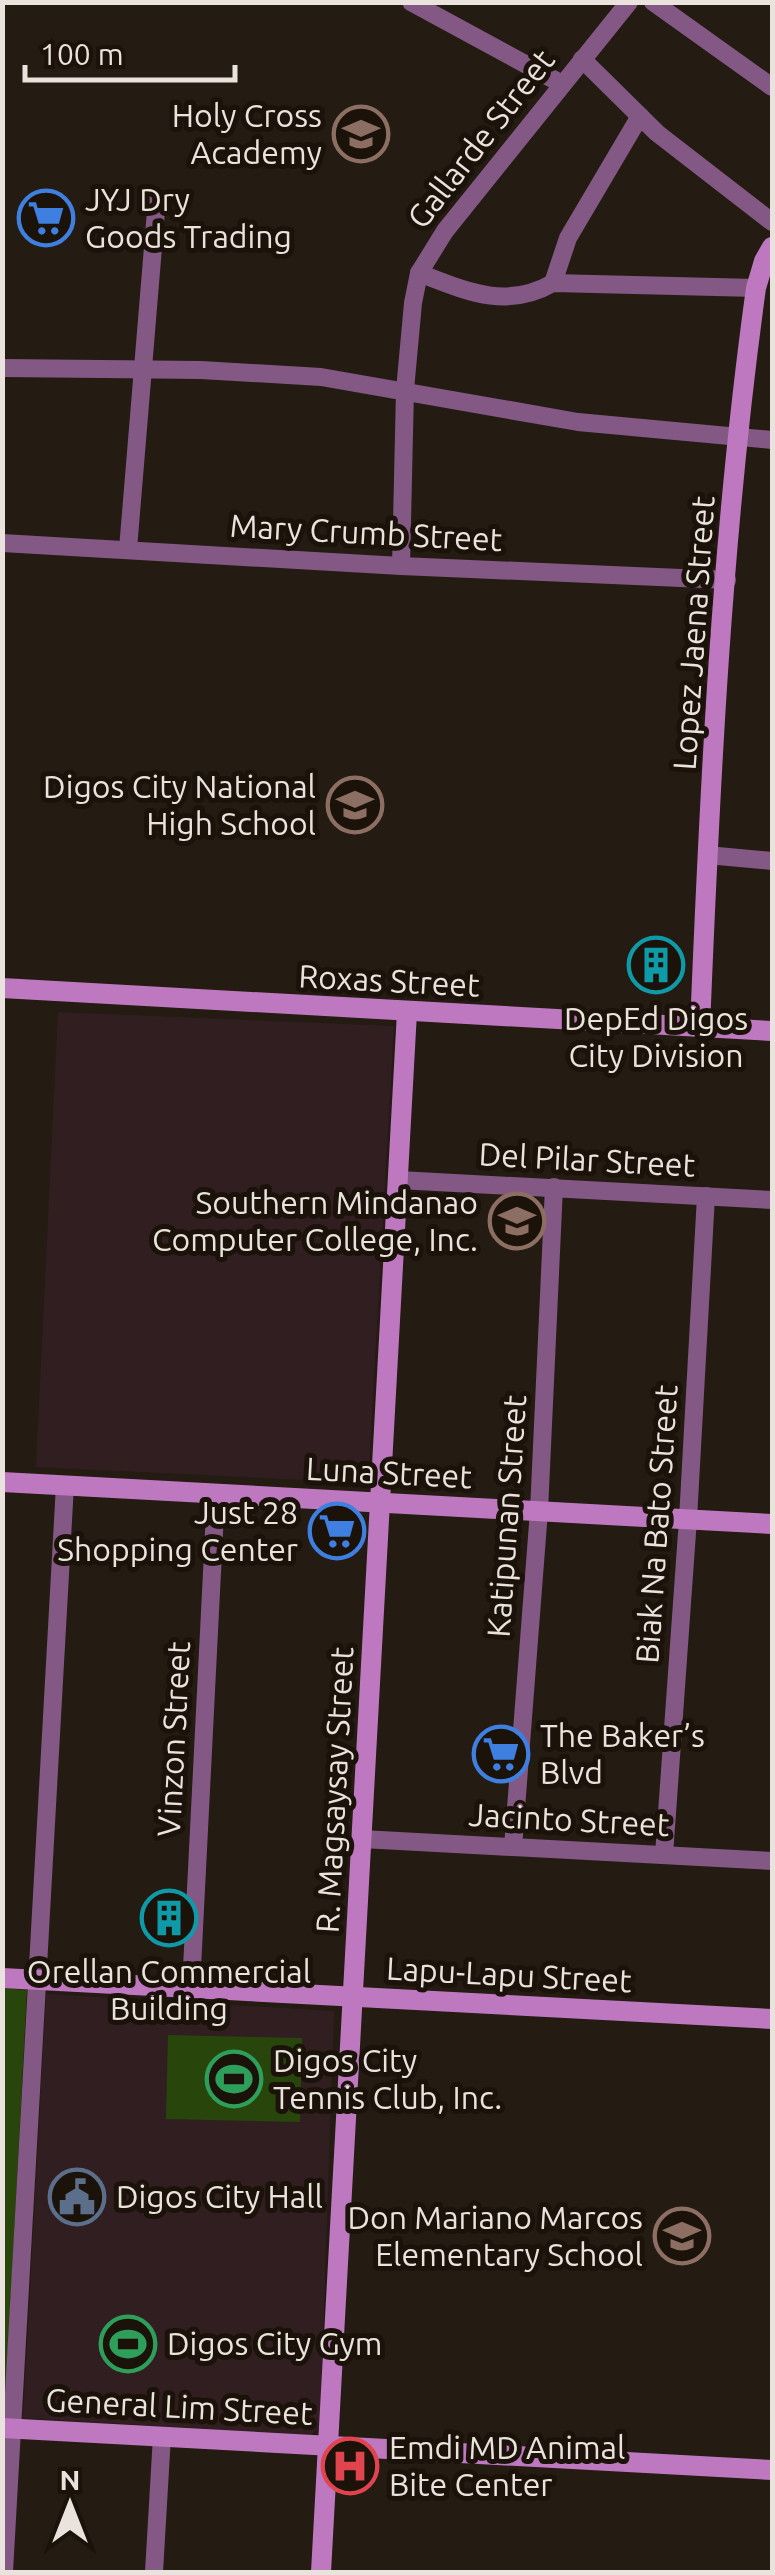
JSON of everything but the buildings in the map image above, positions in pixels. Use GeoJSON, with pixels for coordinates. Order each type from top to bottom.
{"type":"FeatureCollection","features":[{"type":"Feature","properties":{"kind":"street"},"geometry":{"type":"LineString","coordinates":[[410,2],[562,84]]}},
{"type":"Feature","properties":{"kind":"street","name":"Gallarde Street"},"geometry":{"type":"LineString","coordinates":[[400,566],[405,390],[413,303],[420,272],[445,231],[629,2]]}},
{"type":"Feature","properties":{"kind":"street"},"geometry":{"type":"LineString","coordinates":[[653,2],[772,86]]}},
{"type":"Feature","properties":{"kind":"street"},"geometry":{"type":"LineString","coordinates":[[582,59],[692,162],[772,222]]}},
{"type":"Feature","properties":{"kind":"street"},"geometry":{"type":"LineString","coordinates":[[553,283],[568,238],[640,116]]}},
{"type":"Feature","properties":{"kind":"street"},"geometry":{"type":"LineString","coordinates":[[128,549],[157,198]]}},
{"type":"Feature","properties":{"kind":"street","name":"Lopez Jaena Street"},"geometry":{"type":"LineString","coordinates":[[700,1028],[707,856],[740,437],[756,288],[772,247]]}},
{"type":"Feature","properties":{"kind":"street"},"geometry":{"type":"LineString","coordinates":[[420,272],[468,292],[504,299],[530,294],[553,283],[756,288]]}},
{"type":"Feature","properties":{"kind":"street"},"geometry":{"type":"LineString","coordinates":[[2,368],[144,369],[321,377],[578,422],[772,440]]}},
{"type":"Feature","properties":{"kind":"street","name":"Mary Crumb Street"},"geometry":{"type":"LineString","coordinates":[[2,542],[400,566],[727,580]]}},
{"type":"Feature","properties":{"kind":"street"},"geometry":{"type":"LineString","coordinates":[[707,856],[772,861]]}},
{"type":"Feature","properties":{"kind":"street","name":"Roxas Street"},"geometry":{"type":"LineString","coordinates":[[2,988],[772,1031]]}},
{"type":"Feature","properties":{"kind":"street","name":"R. Magsaysay Street"},"geometry":{"type":"LineString","coordinates":[[322,2572],[407,1012]]}},
{"type":"Feature","properties":{"kind":"street","name":"Del Pilar Street"},"geometry":{"type":"LineString","coordinates":[[399,1180],[772,1200]]}},
{"type":"Feature","properties":{"kind":"street","name":"Katipunan Street"},"geometry":{"type":"LineString","coordinates":[[513,1848],[540,1511],[554,1188]]}},
{"type":"Feature","properties":{"kind":"street","name":"Biak Na Bato Street"},"geometry":{"type":"LineString","coordinates":[[664,1855],[706,1196]]}},
{"type":"Feature","properties":{"kind":"street","name":"Luna Street"},"geometry":{"type":"LineString","coordinates":[[2,1482],[772,1524]]}},
{"type":"Feature","properties":{"kind":"street"},"geometry":{"type":"LineString","coordinates":[[4,2572],[6,2428],[65,1485]]}},
{"type":"Feature","properties":{"kind":"street","name":"Vinzon Street"},"geometry":{"type":"LineString","coordinates":[[191,1988],[216,1494]]}},
{"type":"Feature","properties":{"kind":"street","name":"Jacinto Street"},"geometry":{"type":"LineString","coordinates":[[362,1839],[772,1861]]}},
{"type":"Feature","properties":{"kind":"street","name":"Lapu-Lapu Street"},"geometry":{"type":"LineString","coordinates":[[2,1978],[772,2019]]}},
{"type":"Feature","properties":{"kind":"street","name":"General Lim Street"},"geometry":{"type":"LineString","coordinates":[[6,2428],[772,2470]]}},
{"type":"Feature","properties":{"kind":"street"},"geometry":{"type":"LineString","coordinates":[[154,2572],[162,2436]]}},
{"type":"Feature","properties":{"kind":"shaded area"},"geometry":{"type":"Polygon","coordinates":[[[58,1012],[394,1026],[368,1483],[36,1467],[58,1012]]]}},
{"type":"Feature","properties":{"kind":"shaded area"},"geometry":{"type":"Polygon","coordinates":[[[46,1994],[334,2011],[320,2426],[311,2435],[23,2418],[46,1994]]]}},
{"type":"Feature","properties":{"kind":"green space"},"geometry":{"type":"Polygon","coordinates":[[[2,1988],[27,1990],[5,2407],[2,2407],[2,1988]]]}},
{"type":"Feature","properties":{"kind":"green space","name":"Digos City Tennis Club, Inc."},"geometry":{"type":"Polygon","coordinates":[[[168,2035],[302,2038],[300,2122],[166,2119],[168,2035]]]}},
{"type":"Feature","properties":{"kind":"place","name":"Holy Cross Academy"},"geometry":{"type":"Point","coordinates":[361,134]}},
{"type":"Feature","properties":{"kind":"place","name":"JYJ Dry Goods Trading"},"geometry":{"type":"Point","coordinates":[46,218]}},
{"type":"Feature","properties":{"kind":"place","name":"Digos City National High School"},"geometry":{"type":"Point","coordinates":[355,805]}},
{"type":"Feature","properties":{"kind":"place","name":"DepEd Digos City Division"},"geometry":{"type":"Point","coordinates":[656,965]}},
{"type":"Feature","properties":{"kind":"place","name":"Southern Mindanao Computer College, Inc."},"geometry":{"type":"Point","coordinates":[517,1221]}},
{"type":"Feature","properties":{"kind":"place","name":"Just 28 Shopping Center"},"geometry":{"type":"Point","coordinates":[337,1531]}},
{"type":"Feature","properties":{"kind":"place","name":"The Baker’s Blvd"},"geometry":{"type":"Point","coordinates":[501,1754]}},
{"type":"Feature","properties":{"kind":"place","name":"Orellan Commercial Building"},"geometry":{"type":"Point","coordinates":[169,1918]}},
{"type":"Feature","properties":{"kind":"place","name":"Digos City Tennis Club, Inc."},"geometry":{"type":"Point","coordinates":[234,2079]}},
{"type":"Feature","properties":{"kind":"place","name":"Digos City Hall"},"geometry":{"type":"Point","coordinates":[77,2197]}},
{"type":"Feature","properties":{"kind":"place","name":"Don Mariano Marcos Elementary School"},"geometry":{"type":"Point","coordinates":[682,2236]}},
{"type":"Feature","properties":{"kind":"place","name":"Digos City Gym"},"geometry":{"type":"Point","coordinates":[128,2344]}},
{"type":"Feature","properties":{"kind":"place","name":"Emdi MD Animal Bite Center"},"geometry":{"type":"Point","coordinates":[350,2466]}}]}
